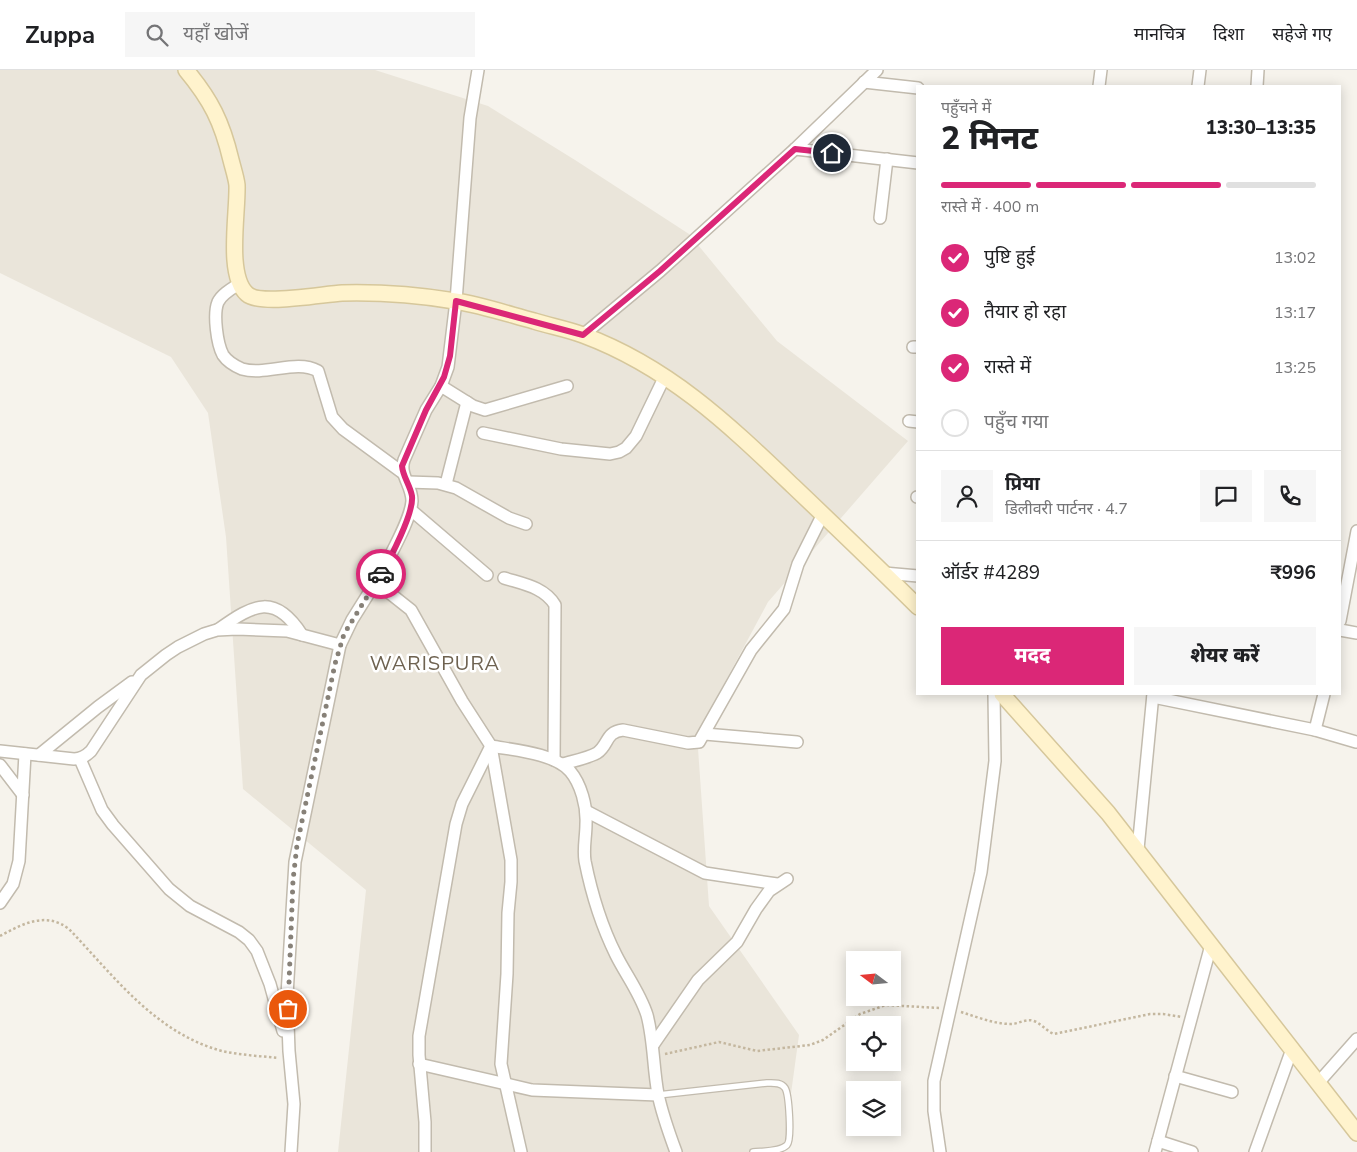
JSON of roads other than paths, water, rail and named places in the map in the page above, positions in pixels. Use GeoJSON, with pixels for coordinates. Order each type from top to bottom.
{"type":"FeatureCollection","features":[{"type":"Feature","properties":{"kind":"street"},"geometry":{"type":"LineString","coordinates":[[186,70],[202,89],[225,133],[237,184],[235,265],[239,284],[249,296],[268,300],[340,293],[391,294],[456,301],[583,335],[644,363],[665,376],[731,427],[916,605]]}},
{"type":"Feature","properties":{"kind":"street"},"geometry":{"type":"LineString","coordinates":[[291,1152],[294,1104],[289,1055],[288,987],[297,845],[340,645],[352,620],[383,570],[411,510],[411,493],[402,466],[426,410],[440,386],[448,367],[456,301],[470,118],[478,70]]}},
{"type":"Feature","properties":{"kind":"street"},"geometry":{"type":"LineString","coordinates":[[583,335],[660,271],[795,149],[877,70]]}},
{"type":"Feature","properties":{"kind":"street"},"geometry":{"type":"LineString","coordinates":[[1099,85],[1101,70]]}},
{"type":"Feature","properties":{"kind":"street"},"geometry":{"type":"LineString","coordinates":[[1198,85],[1200,70]]}},
{"type":"Feature","properties":{"kind":"street"},"geometry":{"type":"LineString","coordinates":[[1257,85],[1258,70]]}},
{"type":"Feature","properties":{"kind":"street"},"geometry":{"type":"LineString","coordinates":[[864,82],[916,88]]}},
{"type":"Feature","properties":{"kind":"street"},"geometry":{"type":"LineString","coordinates":[[795,149],[916,163]]}},
{"type":"Feature","properties":{"kind":"street"},"geometry":{"type":"LineString","coordinates":[[880,218],[887,159]]}},
{"type":"Feature","properties":{"kind":"street"},"geometry":{"type":"LineString","coordinates":[[239,284],[223,294],[218,301],[216,310],[219,344],[231,364],[252,370],[306,367],[318,371],[332,418],[343,429],[405,477],[446,484],[509,518],[526,524]]}},
{"type":"Feature","properties":{"kind":"street"},"geometry":{"type":"LineString","coordinates":[[482,433],[561,449],[610,454],[619,452],[626,448],[636,436],[665,376]]}},
{"type":"Feature","properties":{"kind":"street"},"geometry":{"type":"LineString","coordinates":[[440,386],[485,410],[567,386]]}},
{"type":"Feature","properties":{"kind":"street"},"geometry":{"type":"LineString","coordinates":[[446,484],[467,402]]}},
{"type":"Feature","properties":{"kind":"street"},"geometry":{"type":"LineString","coordinates":[[411,510],[487,575]]}},
{"type":"Feature","properties":{"kind":"street"},"geometry":{"type":"LineString","coordinates":[[558,762],[598,752],[607,738],[617,731],[623,730],[693,743],[699,742],[747,656],[784,608],[798,564],[823,514]]}},
{"type":"Feature","properties":{"kind":"street"},"geometry":{"type":"LineString","coordinates":[[1341,616],[1357,531]]}},
{"type":"Feature","properties":{"kind":"street"},"geometry":{"type":"LineString","coordinates":[[383,570],[382,584],[387,591],[411,610],[462,701],[491,746],[511,860],[500,1064],[521,1152]]}},
{"type":"Feature","properties":{"kind":"street"},"geometry":{"type":"LineString","coordinates":[[884,573],[916,576]]}},
{"type":"Feature","properties":{"kind":"street"},"geometry":{"type":"LineString","coordinates":[[504,578],[539,590],[550,596],[555,605],[558,762]]}},
{"type":"Feature","properties":{"kind":"street"},"geometry":{"type":"LineString","coordinates":[[218,630],[244,612],[264,607],[279,610],[288,616],[302,635]]}},
{"type":"Feature","properties":{"kind":"street"},"geometry":{"type":"LineString","coordinates":[[39,755],[166,655],[204,634],[218,630],[286,631],[340,645]]}},
{"type":"Feature","properties":{"kind":"street"},"geometry":{"type":"LineString","coordinates":[[1341,630],[1357,633]]}},
{"type":"Feature","properties":{"kind":"street"},"geometry":{"type":"LineString","coordinates":[[0,751],[80,759],[91,751],[142,675]]}},
{"type":"Feature","properties":{"kind":"street"},"geometry":{"type":"LineString","coordinates":[[940,1152],[934,1111],[934,1081],[981,872],[995,768],[994,695]]}},
{"type":"Feature","properties":{"kind":"street"},"geometry":{"type":"LineString","coordinates":[[1003,695],[1069,767],[1138,849],[1357,1133]]}},
{"type":"Feature","properties":{"kind":"street"},"geometry":{"type":"LineString","coordinates":[[1138,849],[1153,695],[1315,730],[1356,742]]}},
{"type":"Feature","properties":{"kind":"street"},"geometry":{"type":"LineString","coordinates":[[1315,730],[1324,695]]}},
{"type":"Feature","properties":{"kind":"street"},"geometry":{"type":"LineString","coordinates":[[705,734],[797,742]]}},
{"type":"Feature","properties":{"kind":"street"},"geometry":{"type":"LineString","coordinates":[[491,746],[558,762],[570,771],[578,783],[586,811],[584,849],[587,870],[605,929],[616,955],[640,998],[646,1014],[653,1051],[658,1095],[676,1152]]}},
{"type":"Feature","properties":{"kind":"street"},"geometry":{"type":"LineString","coordinates":[[425,1152],[425,1122],[418,1036],[456,824],[462,804],[491,746]]}},
{"type":"Feature","properties":{"kind":"street"},"geometry":{"type":"LineString","coordinates":[[0,903],[12,884],[19,861],[25,754]]}},
{"type":"Feature","properties":{"kind":"street"},"geometry":{"type":"LineString","coordinates":[[80,759],[102,810],[112,825],[169,889],[190,906],[239,932],[250,940],[258,950],[270,984],[289,1055]]}},
{"type":"Feature","properties":{"kind":"street"},"geometry":{"type":"LineString","coordinates":[[0,765],[23,795]]}},
{"type":"Feature","properties":{"kind":"street"},"geometry":{"type":"LineString","coordinates":[[586,811],[705,873],[782,881],[763,899],[737,942],[698,980],[653,1051]]}},
{"type":"Feature","properties":{"kind":"street"},"geometry":{"type":"LineString","coordinates":[[1192,1152],[1156,1146],[1211,945]]}},
{"type":"Feature","properties":{"kind":"street"},"geometry":{"type":"LineString","coordinates":[[1318,1083],[1352,1050],[1357,1039]]}},
{"type":"Feature","properties":{"kind":"street"},"geometry":{"type":"LineString","coordinates":[[1255,1152],[1292,1049]]}},
{"type":"Feature","properties":{"kind":"street"},"geometry":{"type":"LineString","coordinates":[[420,1064],[505,1085],[540,1091],[658,1095]]}},
{"type":"Feature","properties":{"kind":"street"},"geometry":{"type":"LineString","coordinates":[[1175,1076],[1232,1092]]}},
{"type":"Feature","properties":{"kind":"lane"},"geometry":{"type":"LineString","coordinates":[[658,1095],[767,1082],[780,1084],[785,1088],[787,1094],[789,1143],[779,1149],[753,1152]]}},
{"type":"Feature","properties":{"kind":"district","name":"WARISPURA"},"geometry":{"type":"Point","coordinates":[435,663]}}]}
